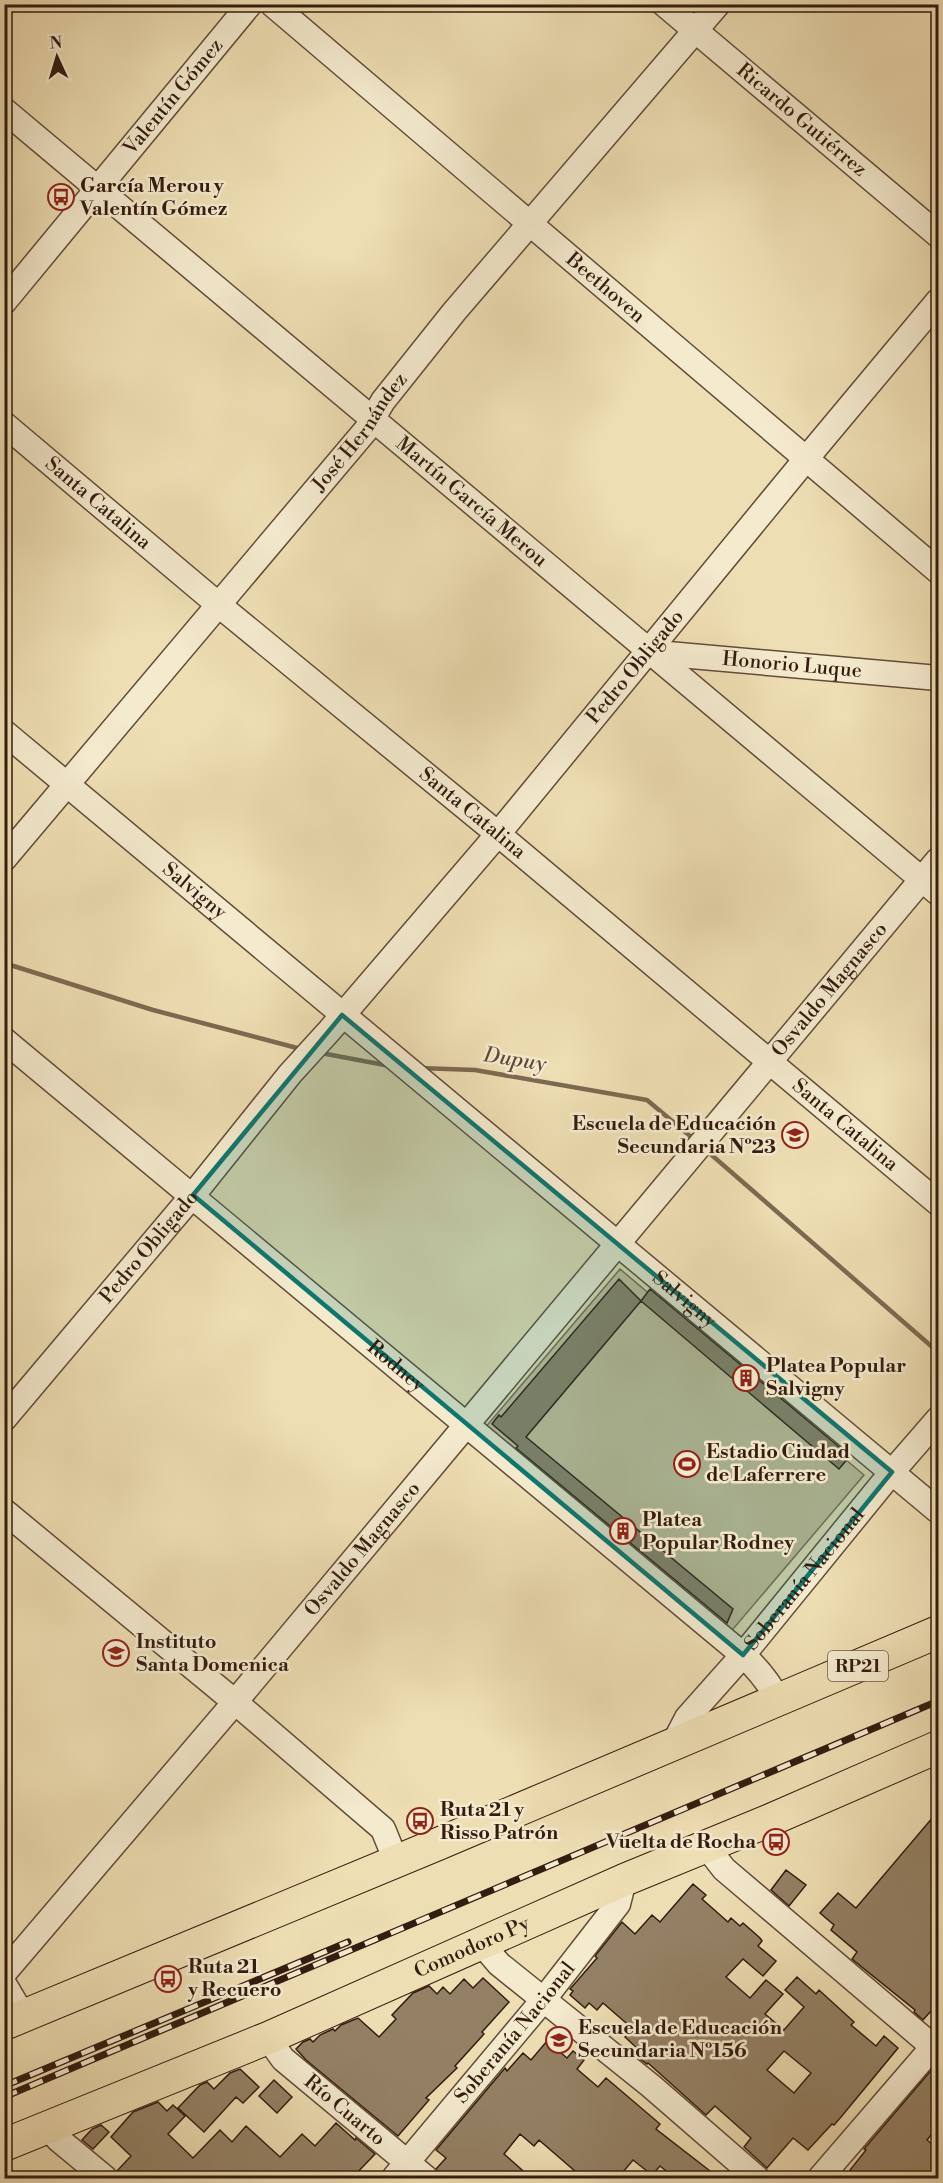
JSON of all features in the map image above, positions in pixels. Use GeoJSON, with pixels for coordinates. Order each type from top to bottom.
{"type":"FeatureCollection","features":[{"type":"Feature","properties":{"kind":"main road","name":"RP21"},"geometry":{"type":"LineString","coordinates":[[14,2020],[939,1632]]}},
{"type":"Feature","properties":{"kind":"main road","name":"Comodoro Py"},"geometry":{"type":"LineString","coordinates":[[4,2145],[268,2038],[624,1880],[936,1753]]}},
{"type":"Feature","properties":{"kind":"street","name":"Valentín Gómez"},"geometry":{"type":"LineString","coordinates":[[4,302],[250,4]]}},
{"type":"Feature","properties":{"kind":"street","name":"Beethoven"},"geometry":{"type":"LineString","coordinates":[[272,4],[939,570]]}},
{"type":"Feature","properties":{"kind":"street","name":"Ricardo Gutiérrez"},"geometry":{"type":"LineString","coordinates":[[664,4],[939,235]]}},
{"type":"Feature","properties":{"kind":"street","name":"José Hernández"},"geometry":{"type":"LineString","coordinates":[[4,859],[220,606],[366,430],[383,401],[454,312],[718,4]]}},
{"type":"Feature","properties":{"kind":"street","name":"Martín García Merou"},"geometry":{"type":"LineString","coordinates":[[4,110],[931,886]]}},
{"type":"Feature","properties":{"kind":"street","name":"Pedro Obligado"},"geometry":{"type":"LineString","coordinates":[[4,1419],[193,1195],[290,1074],[498,834],[648,649],[939,301]]}},
{"type":"Feature","properties":{"kind":"street","name":"Santa Catalina"},"geometry":{"type":"LineString","coordinates":[[4,424],[939,1203]]}},
{"type":"Feature","properties":{"kind":"street","name":"Honorio Luque"},"geometry":{"type":"LineString","coordinates":[[648,649],[668,654],[939,678]]}},
{"type":"Feature","properties":{"kind":"street","name":"Salvigny"},"geometry":{"type":"LineString","coordinates":[[4,732],[67,784],[336,1023],[384,1047],[939,1512]]}},
{"type":"Feature","properties":{"kind":"street","name":"Osvaldo Magnasco"},"geometry":{"type":"LineString","coordinates":[[4,1973],[235,1702],[769,1062],[931,886],[939,860]]}},
{"type":"Feature","properties":{"kind":"street","name":"Rodney"},"geometry":{"type":"LineString","coordinates":[[4,1040],[193,1195],[742,1655],[770,1684],[778,1700]]}},
{"type":"Feature","properties":{"kind":"street","name":"Soberanía Nacional"},"geometry":{"type":"LineString","coordinates":[[674,1743],[687,1718],[939,1419]]}},
{"type":"Feature","properties":{"kind":"street"},"geometry":{"type":"LineString","coordinates":[[4,1512],[235,1702],[383,1829],[396,1861]]}},
{"type":"Feature","properties":{"kind":"street"},"geometry":{"type":"LineString","coordinates":[[706,1846],[724,1869],[937,2046],[820,2178]]}},
{"type":"Feature","properties":{"kind":"street","name":"Soberanía Nacional"},"geometry":{"type":"LineString","coordinates":[[400,2171],[544,1999],[618,1904],[624,1880]]}},
{"type":"Feature","properties":{"kind":"street"},"geometry":{"type":"LineString","coordinates":[[481,1943],[499,1965],[651,2086],[757,2178]]}},
{"type":"Feature","properties":{"kind":"street"},"geometry":{"type":"LineString","coordinates":[[4,1984],[14,2020]]}},
{"type":"Feature","properties":{"kind":"street","name":"Río Cuarto"},"geometry":{"type":"LineString","coordinates":[[268,2038],[283,2059],[400,2171],[426,2178]]}},
{"type":"Feature","properties":{"kind":"street"},"geometry":{"type":"LineString","coordinates":[[47,2127],[105,2178]]}},
{"type":"Feature","properties":{"kind":"highlighted area"},"geometry":{"type":"Polygon","coordinates":[[[342,1015],[892,1472],[743,1655],[193,1195],[342,1015]]]}},
{"type":"Feature","properties":{"kind":"shaded area","name":"Estadio Ciudad de Laferrere"},"geometry":{"type":"Polygon","coordinates":[[[620,1269],[864,1475],[728,1635],[484,1429],[620,1269]]]}},
{"type":"Feature","properties":{"kind":"building"},"geometry":{"type":"Polygon","coordinates":[[[619,1279],[641,1301],[526,1437],[733,1609],[727,1623],[516,1448],[518,1446],[492,1424],[499,1415],[501,1417],[619,1279]]]}},
{"type":"Feature","properties":{"kind":"building","name":"Platea Popular Salvigny"},"geometry":{"type":"Polygon","coordinates":[[[650,1289],[850,1456],[839,1469],[641,1301],[650,1289]]]}},
{"type":"Feature","properties":{"kind":"building"},"geometry":{"type":"Polygon","coordinates":[[[939,1810],[939,2002],[923,2020],[914,2012],[915,2010],[852,1959],[857,1952],[831,1930],[834,1925],[820,1913],[838,1893],[856,1908],[939,1810]]]}},
{"type":"Feature","properties":{"kind":"building"},"geometry":{"type":"Polygon","coordinates":[[[786,1870],[806,1885],[789,1906],[771,1890],[786,1870]]]}},
{"type":"Feature","properties":{"kind":"building"},"geometry":{"type":"Polygon","coordinates":[[[693,1884],[706,1895],[702,1899],[728,1922],[731,1918],[740,1926],[743,1923],[760,1938],[762,1941],[758,1946],[776,1961],[763,1976],[743,1959],[726,1977],[750,1998],[766,1980],[783,1994],[765,2014],[784,2030],[804,2007],[785,1990],[797,1977],[816,1994],[819,1990],[854,2022],[851,2025],[876,2046],[884,2036],[898,2048],[834,2125],[832,2124],[808,2150],[793,2138],[767,2168],[744,2147],[751,2138],[715,2106],[706,2115],[648,2063],[636,2056],[640,2051],[625,2037],[633,2029],[603,2003],[597,2010],[589,2003],[585,2008],[570,1995],[573,1991],[570,1989],[597,1958],[595,1956],[622,1922],[635,1934],[652,1915],[660,1922],[693,1884]],[[784,2051],[767,2070],[794,2093],[811,2073],[784,2051]]]}},
{"type":"Feature","properties":{"kind":"building"},"geometry":{"type":"Polygon","coordinates":[[[483,1978],[509,2002],[455,2066],[457,2068],[426,2098],[429,2100],[398,2136],[306,2060],[296,2049],[303,2042],[310,2039],[313,2042],[320,2035],[333,2029],[335,2031],[341,2025],[358,2018],[379,2037],[396,2019],[392,2015],[413,1993],[429,1986],[437,1994],[443,1987],[450,1994],[464,1979],[473,1988],[483,1978]]]}},
{"type":"Feature","properties":{"kind":"building"},"geometry":{"type":"Polygon","coordinates":[[[547,2041],[567,2058],[573,2051],[584,2060],[577,2069],[598,2087],[606,2078],[660,2124],[656,2129],[719,2178],[675,2178],[660,2166],[652,2175],[633,2160],[618,2178],[583,2178],[539,2140],[534,2146],[520,2134],[504,2154],[531,2178],[443,2178],[436,2169],[446,2158],[436,2150],[505,2068],[507,2071],[523,2053],[531,2060],[547,2041]]]}},
{"type":"Feature","properties":{"kind":"building"},"geometry":{"type":"Polygon","coordinates":[[[934,2067],[939,2070],[939,2125],[927,2140],[939,2150],[939,2178],[861,2178],[850,2170],[866,2150],[864,2149],[934,2067]]]}},
{"type":"Feature","properties":{"kind":"building"},"geometry":{"type":"Polygon","coordinates":[[[240,2069],[259,2087],[243,2103],[236,2097],[204,2132],[178,2108],[200,2085],[207,2082],[214,2089],[230,2073],[240,2069]]]}},
{"type":"Feature","properties":{"kind":"building"},"geometry":{"type":"Polygon","coordinates":[[[274,2080],[292,2097],[277,2113],[259,2096],[274,2080]]]}},
{"type":"Feature","properties":{"kind":"building"},"geometry":{"type":"Polygon","coordinates":[[[158,2102],[167,2111],[173,2105],[185,2116],[168,2134],[193,2158],[220,2130],[232,2142],[246,2126],[280,2157],[302,2134],[315,2146],[336,2123],[375,2154],[352,2178],[124,2178],[117,2171],[131,2156],[111,2137],[133,2112],[158,2102]]]}},
{"type":"Feature","properties":{"kind":"building"},"geometry":{"type":"Polygon","coordinates":[[[101,2125],[109,2132],[93,2149],[82,2140],[92,2129],[101,2125]]]}},
{"type":"Feature","properties":{"kind":"waterway","name":"Dupuy"},"geometry":{"type":"LineString","coordinates":[[4,963],[153,1010],[301,1049]]}},
{"type":"Feature","properties":{"kind":"waterway","name":"Dupuy"},"geometry":{"type":"LineString","coordinates":[[321,1053],[390,1066]]}},
{"type":"Feature","properties":{"kind":"waterway","name":"Dupuy"},"geometry":{"type":"LineString","coordinates":[[419,1068],[475,1070],[647,1100],[696,1141]]}},
{"type":"Feature","properties":{"kind":"waterway","name":"Dupuy"},"geometry":{"type":"LineString","coordinates":[[707,1151],[938,1352]]}},
{"type":"Feature","properties":{"kind":"railway"},"geometry":{"type":"LineString","coordinates":[[4,2097],[938,1701]]}},
{"type":"Feature","properties":{"kind":"railway"},"geometry":{"type":"LineString","coordinates":[[4,2086],[348,1942]]}},
{"type":"Feature","properties":{"kind":"place","name":"García Merou y Valentín Gómez"},"geometry":{"type":"Point","coordinates":[61,197]}},
{"type":"Feature","properties":{"kind":"place","name":"Escuela de Educación Secundaria Nº23"},"geometry":{"type":"Point","coordinates":[795,1135]}},
{"type":"Feature","properties":{"kind":"place","name":"Platea Popular Salvigny"},"geometry":{"type":"Point","coordinates":[746,1378]}},
{"type":"Feature","properties":{"kind":"place","name":"Estadio Ciudad de Laferrere"},"geometry":{"type":"Point","coordinates":[687,1464]}},
{"type":"Feature","properties":{"kind":"place","name":"Platea Popular Rodney"},"geometry":{"type":"Point","coordinates":[623,1531]}},
{"type":"Feature","properties":{"kind":"place","name":"Instituto Santa Domenica"},"geometry":{"type":"Point","coordinates":[116,1653]}},
{"type":"Feature","properties":{"kind":"place","name":"Ruta 21 y Risso Patrón"},"geometry":{"type":"Point","coordinates":[420,1821]}},
{"type":"Feature","properties":{"kind":"place","name":"Vuelta de Rocha"},"geometry":{"type":"Point","coordinates":[776,1842]}},
{"type":"Feature","properties":{"kind":"place","name":"Ruta 21 y Recuero"},"geometry":{"type":"Point","coordinates":[168,1979]}},
{"type":"Feature","properties":{"kind":"place","name":"Escuela de Educación Secundaria Nº156"},"geometry":{"type":"Point","coordinates":[559,2040]}}]}
